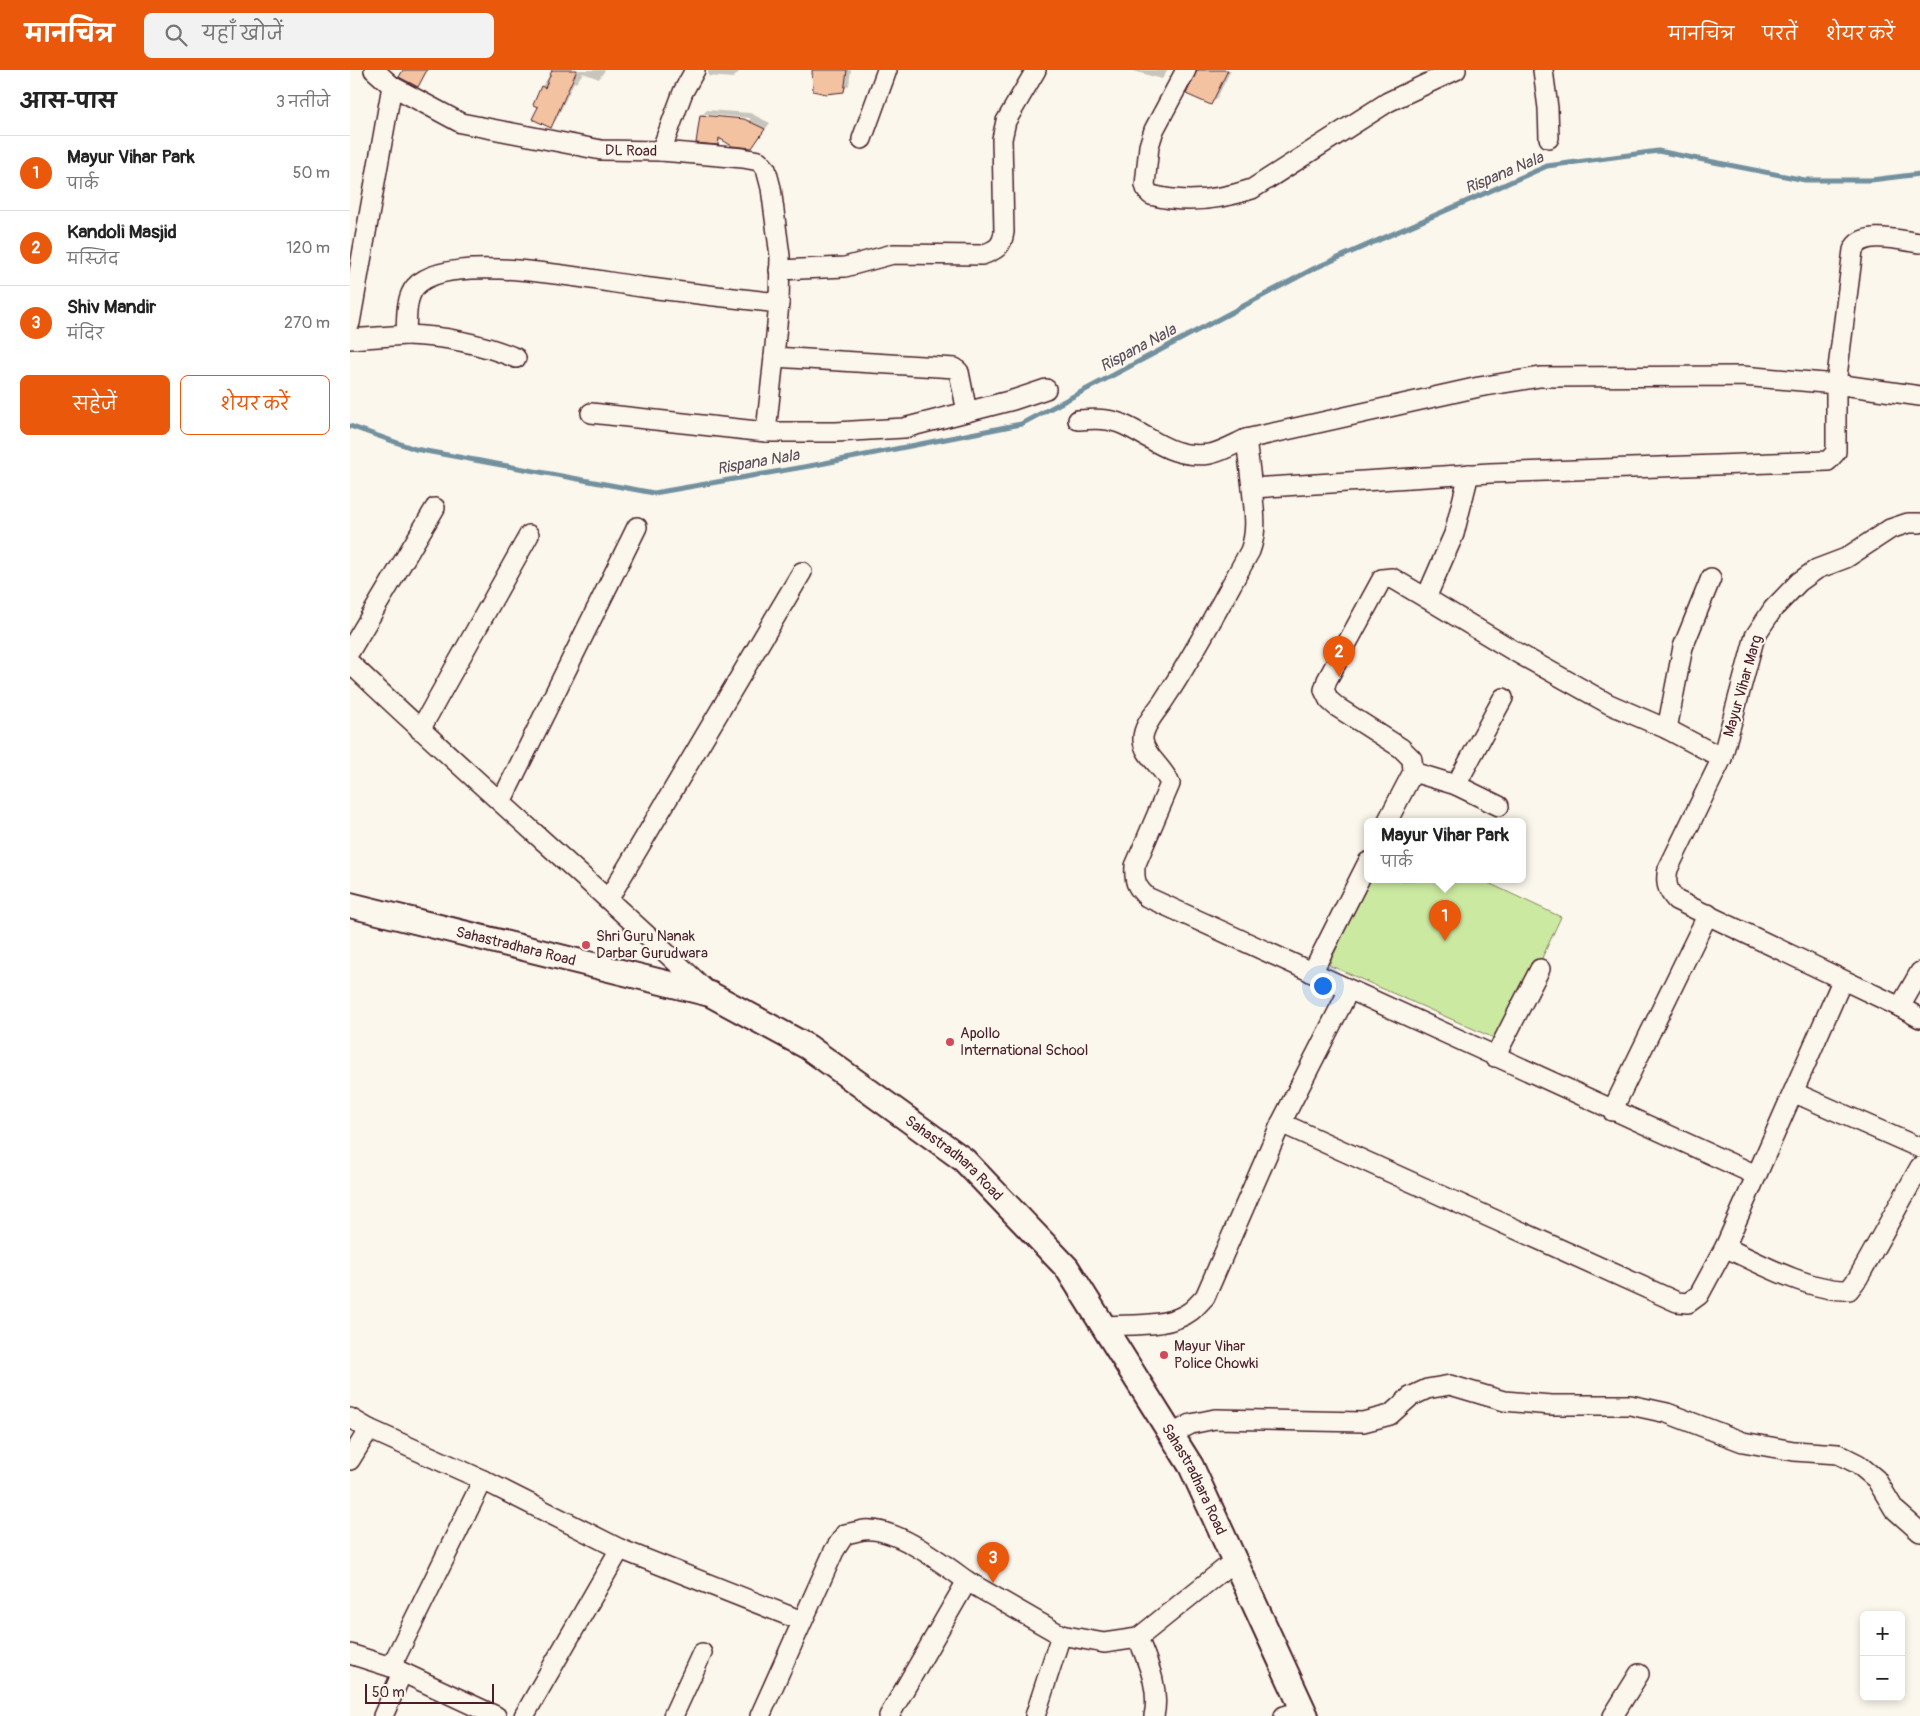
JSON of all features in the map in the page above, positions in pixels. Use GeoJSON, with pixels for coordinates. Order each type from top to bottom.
{"type":"FeatureCollection","features":[{"type":"Feature","properties":{"kind":"main road","name":"Sahastradhara Road"},"geometry":{"type":"LineString","coordinates":[[350,906],[710,994],[808,1047],[964,1160],[1067,1268],[1172,1434],[1191,1466],[1234,1561],[1298,1714]]}},
{"type":"Feature","properties":{"kind":"street","name":"DL Road"},"geometry":{"type":"LineString","coordinates":[[374,70],[392,86],[461,123],[601,150],[661,152],[743,158],[759,161],[766,169],[771,188],[780,270],[779,303],[766,432]]}},
{"type":"Feature","properties":{"kind":"street"},"geometry":{"type":"LineString","coordinates":[[661,152],[683,92],[695,70]]}},
{"type":"Feature","properties":{"kind":"street"},"geometry":{"type":"LineString","coordinates":[[862,139],[887,70]]}},
{"type":"Feature","properties":{"kind":"street"},"geometry":{"type":"LineString","coordinates":[[780,270],[845,267],[893,254],[982,255],[995,251],[1002,244],[1004,232],[1002,139],[1006,122],[1036,70]]}},
{"type":"Feature","properties":{"kind":"street"},"geometry":{"type":"LineString","coordinates":[[1186,70],[1154,130],[1149,146],[1145,186],[1151,195],[1194,200],[1228,197],[1252,189],[1388,102],[1456,70]]}},
{"type":"Feature","properties":{"kind":"street"},"geometry":{"type":"LineString","coordinates":[[1542,70],[1548,108],[1548,138]]}},
{"type":"Feature","properties":{"kind":"street"},"geometry":{"type":"LineString","coordinates":[[350,323],[392,86]]}},
{"type":"Feature","properties":{"kind":"street"},"geometry":{"type":"LineString","coordinates":[[1252,488],[1468,474],[1828,461],[1836,452],[1836,384],[1855,245],[1868,238],[1920,243]]}},
{"type":"Feature","properties":{"kind":"street"},"geometry":{"type":"LineString","coordinates":[[406,335],[409,295],[416,286],[446,272],[472,269],[530,271],[779,303]]}},
{"type":"Feature","properties":{"kind":"street"},"geometry":{"type":"LineString","coordinates":[[350,339],[406,335],[430,336],[491,348],[516,358]]}},
{"type":"Feature","properties":{"kind":"street"},"geometry":{"type":"LineString","coordinates":[[774,357],[955,368],[959,372],[967,412]]}},
{"type":"Feature","properties":{"kind":"street"},"geometry":{"type":"LineString","coordinates":[[1078,420],[1101,419],[1123,424],[1156,444],[1182,454],[1211,454],[1246,439],[1479,387],[1540,377],[1742,376],[1836,384],[1920,396]]}},
{"type":"Feature","properties":{"kind":"street"},"geometry":{"type":"LineString","coordinates":[[591,413],[766,432],[836,432],[904,428],[1046,389]]}},
{"type":"Feature","properties":{"kind":"street"},"geometry":{"type":"LineString","coordinates":[[1246,439],[1255,520],[1254,540],[1250,551],[1180,677],[1147,726],[1143,737],[1145,750],[1166,772],[1170,784],[1135,866],[1134,880],[1138,888],[1147,897],[1612,1111],[1756,1175]]}},
{"type":"Feature","properties":{"kind":"street"},"geometry":{"type":"LineString","coordinates":[[1426,598],[1454,534],[1468,474]]}},
{"type":"Feature","properties":{"kind":"street"},"geometry":{"type":"LineString","coordinates":[[350,651],[435,508]]}},
{"type":"Feature","properties":{"kind":"street","name":"Mayur Vihar Marg"},"geometry":{"type":"LineString","coordinates":[[1708,914],[1676,900],[1670,893],[1666,880],[1668,869],[1722,758],[1755,636],[1773,609],[1799,582],[1817,570],[1853,554],[1890,529],[1908,523],[1920,523]]}},
{"type":"Feature","properties":{"kind":"street"},"geometry":{"type":"LineString","coordinates":[[501,802],[637,527]]}},
{"type":"Feature","properties":{"kind":"street"},"geometry":{"type":"LineString","coordinates":[[420,730],[529,535]]}},
{"type":"Feature","properties":{"kind":"street"},"geometry":{"type":"LineString","coordinates":[[609,898],[802,572]]}},
{"type":"Feature","properties":{"kind":"street"},"geometry":{"type":"LineString","coordinates":[[1390,818],[1412,772],[1412,759],[1409,755],[1337,708],[1324,690],[1332,671],[1382,579],[1392,578],[1514,651],[1609,704],[1667,729],[1722,758]]}},
{"type":"Feature","properties":{"kind":"street"},"geometry":{"type":"LineString","coordinates":[[1667,729],[1683,647],[1711,578]]}},
{"type":"Feature","properties":{"kind":"street"},"geometry":{"type":"LineString","coordinates":[[350,663],[420,730],[609,898],[710,994]]}},
{"type":"Feature","properties":{"kind":"street"},"geometry":{"type":"LineString","coordinates":[[1456,785],[1503,698]]}},
{"type":"Feature","properties":{"kind":"street"},"geometry":{"type":"LineString","coordinates":[[1412,772],[1456,785],[1498,806]]}},
{"type":"Feature","properties":{"kind":"street"},"geometry":{"type":"LineString","coordinates":[[1312,973],[1364,870]]}},
{"type":"Feature","properties":{"kind":"street"},"geometry":{"type":"LineString","coordinates":[[1612,1111],[1708,914],[1920,1018]]}},
{"type":"Feature","properties":{"kind":"street"},"geometry":{"type":"LineString","coordinates":[[1494,1057],[1540,968]]}},
{"type":"Feature","properties":{"kind":"street"},"geometry":{"type":"LineString","coordinates":[[1900,1007],[1920,972]]}},
{"type":"Feature","properties":{"kind":"street"},"geometry":{"type":"LineString","coordinates":[[1281,1123],[1677,1302],[1688,1303],[1699,1295],[1725,1247],[1842,981]]}},
{"type":"Feature","properties":{"kind":"street"},"geometry":{"type":"LineString","coordinates":[[1104,1326],[1154,1323],[1178,1318],[1192,1311],[1205,1297],[1281,1123],[1349,990]]}},
{"type":"Feature","properties":{"kind":"street"},"geometry":{"type":"LineString","coordinates":[[1794,1093],[1920,1148]]}},
{"type":"Feature","properties":{"kind":"street"},"geometry":{"type":"LineString","coordinates":[[1725,1247],[1774,1270],[1834,1291],[1848,1290],[1858,1278],[1920,1167]]}},
{"type":"Feature","properties":{"kind":"street"},"geometry":{"type":"LineString","coordinates":[[1172,1434],[1191,1424],[1215,1419],[1363,1422],[1390,1415],[1410,1397],[1427,1389],[1450,1385],[1504,1401],[1551,1405],[1630,1405],[1667,1413],[1743,1442],[1794,1451],[1838,1454],[1858,1464],[1876,1480],[1894,1509],[1920,1532]]}},
{"type":"Feature","properties":{"kind":"street"},"geometry":{"type":"LineString","coordinates":[[350,1418],[483,1480],[620,1550],[802,1621]]}},
{"type":"Feature","properties":{"kind":"street"},"geometry":{"type":"LineString","coordinates":[[350,1460],[369,1428]]}},
{"type":"Feature","properties":{"kind":"street"},"geometry":{"type":"LineString","coordinates":[[383,1716],[396,1670],[483,1480]]}},
{"type":"Feature","properties":{"kind":"street"},"geometry":{"type":"LineString","coordinates":[[760,1716],[834,1551],[845,1534],[865,1530],[889,1534],[933,1556],[967,1580],[1061,1635],[1104,1643],[1138,1638],[1234,1561]]}},
{"type":"Feature","properties":{"kind":"street"},"geometry":{"type":"LineString","coordinates":[[524,1716],[620,1550]]}},
{"type":"Feature","properties":{"kind":"street"},"geometry":{"type":"LineString","coordinates":[[889,1716],[967,1580]]}},
{"type":"Feature","properties":{"kind":"street"},"geometry":{"type":"LineString","coordinates":[[1035,1716],[1061,1635]]}},
{"type":"Feature","properties":{"kind":"street"},"geometry":{"type":"LineString","coordinates":[[1138,1638],[1150,1668],[1153,1682],[1154,1716]]}},
{"type":"Feature","properties":{"kind":"street"},"geometry":{"type":"LineString","coordinates":[[673,1716],[702,1653]]}},
{"type":"Feature","properties":{"kind":"street"},"geometry":{"type":"LineString","coordinates":[[350,1654],[396,1670],[496,1716]]}},
{"type":"Feature","properties":{"kind":"street"},"geometry":{"type":"LineString","coordinates":[[1613,1716],[1639,1674]]}},
{"type":"Feature","properties":{"kind":"green space"},"geometry":{"type":"Polygon","coordinates":[[[1367,883],[1488,883],[1561,917],[1503,1042],[1329,965],[1367,883]]]}},
{"type":"Feature","properties":{"kind":"building"},"geometry":{"type":"Polygon","coordinates":[[[403,70],[427,70],[418,87],[399,77],[403,70]]]}},
{"type":"Feature","properties":{"kind":"building"},"geometry":{"type":"Polygon","coordinates":[[[552,70],[577,70],[551,128],[532,119],[538,107],[533,105],[541,86],[545,88],[552,70]]]}},
{"type":"Feature","properties":{"kind":"building"},"geometry":{"type":"Polygon","coordinates":[[[812,70],[847,70],[844,92],[826,94],[813,91],[812,70]]]}},
{"type":"Feature","properties":{"kind":"building"},"geometry":{"type":"Polygon","coordinates":[[[1197,70],[1228,70],[1211,105],[1186,94],[1197,70]]]}},
{"type":"Feature","properties":{"kind":"building"},"geometry":{"type":"Polygon","coordinates":[[[700,115],[744,119],[765,129],[752,148],[732,146],[719,138],[718,145],[696,143],[700,115]]]}},
{"type":"Feature","properties":{"kind":"waterway","name":"Rispana Nala"},"geometry":{"type":"LineString","coordinates":[[350,426],[415,449],[654,493],[815,465],[1021,424],[1313,269],[1547,166],[1658,151],[1805,180],[1871,180],[1920,174]]}},
{"type":"Feature","properties":{"kind":"place","name":"Kandoli Masjid"},"geometry":{"type":"Point","coordinates":[1339,677]}},
{"type":"Feature","properties":{"kind":"place","name":"Mayur Vihar Park"},"geometry":{"type":"Point","coordinates":[1445,941]}},
{"type":"Feature","properties":{"kind":"place","name":"Shri Guru Nanak Darbar Gurudwara"},"geometry":{"type":"Point","coordinates":[586,945]}},
{"type":"Feature","properties":{"kind":"place","name":"Apollo International School"},"geometry":{"type":"Point","coordinates":[950,1042]}},
{"type":"Feature","properties":{"kind":"place","name":"Mayur Vihar Police Chowki"},"geometry":{"type":"Point","coordinates":[1164,1355]}},
{"type":"Feature","properties":{"kind":"place","name":"Shiv Mandir"},"geometry":{"type":"Point","coordinates":[993,1583]}}]}
